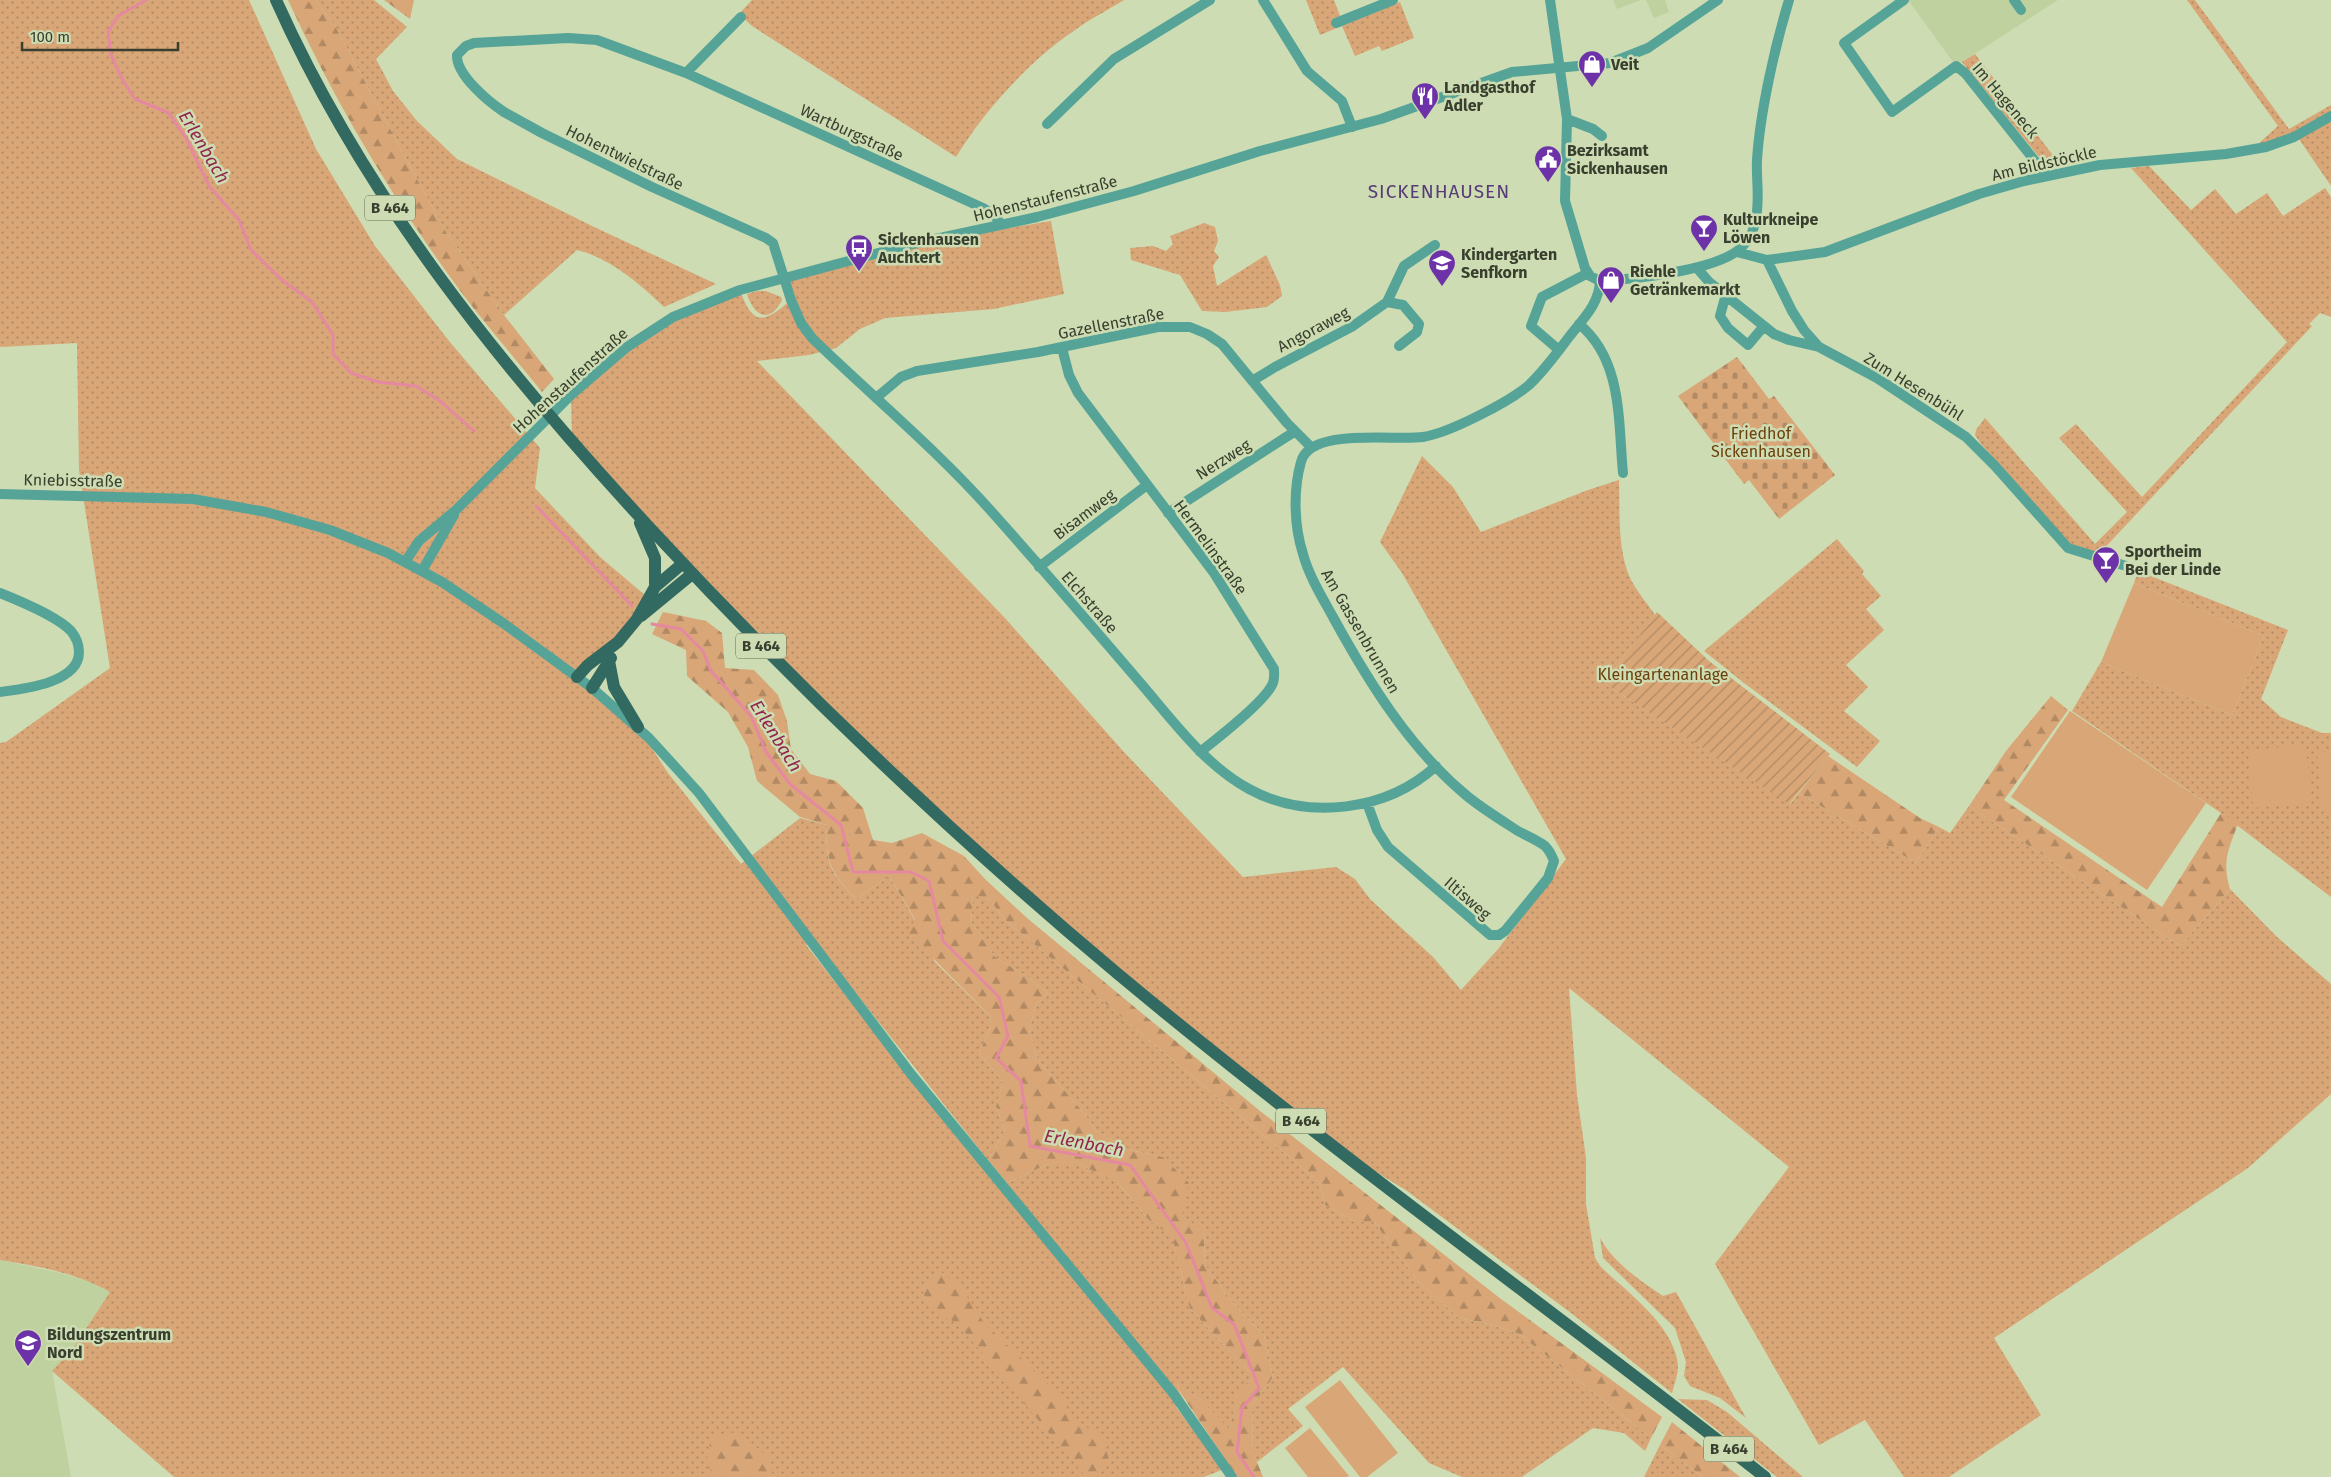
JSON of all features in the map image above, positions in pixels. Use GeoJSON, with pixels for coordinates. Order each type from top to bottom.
{"type":"FeatureCollection","features":[{"type":"Feature","properties":{"kind":"main road","name":"B 464"},"geometry":{"type":"LineString","coordinates":[[276,0],[302,56],[373,182],[419,251],[498,354],[682,564],[859,743],[1066,931],[1279,1104],[1765,1477]]}},
{"type":"Feature","properties":{"kind":"main road"},"geometry":{"type":"LineString","coordinates":[[630,506],[655,558],[655,587]]}},
{"type":"Feature","properties":{"kind":"main road"},"geometry":{"type":"LineString","coordinates":[[577,677],[588,665],[618,642],[637,619],[655,587],[682,564]]}},
{"type":"Feature","properties":{"kind":"main road"},"geometry":{"type":"LineString","coordinates":[[637,619],[664,600],[692,574]]}},
{"type":"Feature","properties":{"kind":"main road"},"geometry":{"type":"LineString","coordinates":[[592,688],[610,661],[618,642]]}},
{"type":"Feature","properties":{"kind":"main road"},"geometry":{"type":"LineString","coordinates":[[610,661],[614,687],[638,727]]}},
{"type":"Feature","properties":{"kind":"street"},"geometry":{"type":"LineString","coordinates":[[1047,124],[1114,59],[1210,0]]}},
{"type":"Feature","properties":{"kind":"street"},"geometry":{"type":"LineString","coordinates":[[1263,0],[1308,71],[1342,101],[1352,127]]}},
{"type":"Feature","properties":{"kind":"street"},"geometry":{"type":"LineString","coordinates":[[1550,0],[1568,119],[1564,182],[1565,201],[1588,273],[1600,281],[1697,268],[1740,249],[1749,240],[1757,216],[1758,150],[1771,76],[1789,0]]}},
{"type":"Feature","properties":{"kind":"street","name":"Hohenstaufenstraße"},"geometry":{"type":"LineString","coordinates":[[405,562],[418,541],[457,509],[571,395],[627,347],[673,317],[734,292],[912,244],[1116,196],[1260,151],[1401,112],[1512,72],[1601,65],[1630,56],[1656,43],[1718,0]]}},
{"type":"Feature","properties":{"kind":"street","name":"Im Hageneck"},"geometry":{"type":"LineString","coordinates":[[1904,0],[1844,43],[1892,112],[1956,66],[1965,73],[2047,176]]}},
{"type":"Feature","properties":{"kind":"street"},"geometry":{"type":"LineString","coordinates":[[2014,0],[2021,10]]}},
{"type":"Feature","properties":{"kind":"street"},"geometry":{"type":"LineString","coordinates":[[1336,23],[1388,1]]}},
{"type":"Feature","properties":{"kind":"street"},"geometry":{"type":"LineString","coordinates":[[686,73],[741,17]]}},
{"type":"Feature","properties":{"kind":"street","name":"Wartburgstraße"},"geometry":{"type":"LineString","coordinates":[[459,51],[474,43],[580,38],[618,47],[686,73],[983,208],[994,215],[1001,224]]}},
{"type":"Feature","properties":{"kind":"street","name":"Hohentwielstraße"},"geometry":{"type":"LineString","coordinates":[[459,51],[457,60],[461,69],[494,105],[542,133],[628,176],[766,238],[773,243],[777,252],[783,279]]}},
{"type":"Feature","properties":{"kind":"street","name":"Am Bildstöckle"},"geometry":{"type":"LineString","coordinates":[[1767,260],[1812,255],[1832,250],[1979,194],[2047,176],[2108,164],[2253,150],[2294,137],[2331,116]]}},
{"type":"Feature","properties":{"kind":"street"},"geometry":{"type":"LineString","coordinates":[[1568,119],[1593,129],[1602,136]]}},
{"type":"Feature","properties":{"kind":"street","name":"Angoraweg"},"geometry":{"type":"LineString","coordinates":[[1252,381],[1353,326],[1387,302],[1404,266],[1435,245]]}},
{"type":"Feature","properties":{"kind":"street"},"geometry":{"type":"LineString","coordinates":[[1740,249],[1767,260]]}},
{"type":"Feature","properties":{"kind":"street","name":"Zum Hesenbühl"},"geometry":{"type":"LineString","coordinates":[[1767,260],[1792,311],[1804,330],[1819,347],[1877,378],[1966,437],[1995,466],[2068,548],[2079,553],[2092,554],[2126,566]]}},
{"type":"Feature","properties":{"kind":"street"},"geometry":{"type":"LineString","coordinates":[[1697,268],[1702,275],[1764,326],[1781,337],[1819,347]]}},
{"type":"Feature","properties":{"kind":"street"},"geometry":{"type":"LineString","coordinates":[[1558,350],[1531,326],[1540,300],[1547,293],[1588,273]]}},
{"type":"Feature","properties":{"kind":"street","name":"Elchstraße"},"geometry":{"type":"LineString","coordinates":[[783,279],[806,331],[985,505],[1200,752],[1233,779],[1268,797],[1314,807],[1340,807],[1367,802],[1400,791],[1424,777],[1436,766]]}},
{"type":"Feature","properties":{"kind":"street"},"geometry":{"type":"LineString","coordinates":[[1312,447],[1328,440],[1415,438],[1441,432],[1525,388],[1596,303],[1600,281]]}},
{"type":"Feature","properties":{"kind":"street"},"geometry":{"type":"LineString","coordinates":[[1726,294],[1720,316],[1728,328],[1748,346],[1764,326]]}},
{"type":"Feature","properties":{"kind":"street"},"geometry":{"type":"LineString","coordinates":[[1387,302],[1403,305],[1419,324],[1417,332],[1399,346]]}},
{"type":"Feature","properties":{"kind":"street"},"geometry":{"type":"LineString","coordinates":[[1579,324],[1596,342],[1612,373],[1623,474]]}},
{"type":"Feature","properties":{"kind":"street","name":"Gazellenstraße"},"geometry":{"type":"LineString","coordinates":[[876,398],[901,377],[917,371],[1062,348],[1164,326],[1190,327],[1207,334],[1222,344],[1294,432],[1312,447]]}},
{"type":"Feature","properties":{"kind":"street","name":"Hermelinstraße"},"geometry":{"type":"LineString","coordinates":[[1062,348],[1069,375],[1078,392],[1214,573],[1274,669],[1273,684],[1268,690],[1239,720],[1200,752]]}},
{"type":"Feature","properties":{"kind":"street","name":"Nerzweg"},"geometry":{"type":"LineString","coordinates":[[1168,513],[1294,432]]}},
{"type":"Feature","properties":{"kind":"street","name":"Am Gassenbrunnen"},"geometry":{"type":"LineString","coordinates":[[1312,447],[1301,462],[1297,496],[1298,536],[1308,569],[1340,630],[1376,689],[1413,740],[1436,766],[1483,808],[1545,847],[1554,861]]}},
{"type":"Feature","properties":{"kind":"street","name":"Bisamweg"},"geometry":{"type":"LineString","coordinates":[[1039,567],[1147,485]]}},
{"type":"Feature","properties":{"kind":"street","name":"Kniebisstraße"},"geometry":{"type":"LineString","coordinates":[[0,494],[145,496],[211,501],[284,516],[346,535],[422,571],[484,609],[592,688],[638,727],[699,793],[911,1074],[1161,1379],[1207,1439],[1232,1477]]}},
{"type":"Feature","properties":{"kind":"street","name":"Hohenstaufenstraße"},"geometry":{"type":"LineString","coordinates":[[422,571],[457,509]]}},
{"type":"Feature","properties":{"kind":"street"},"geometry":{"type":"LineString","coordinates":[[0,593],[64,626],[76,639],[80,654],[75,668],[62,678],[28,688],[0,692]]}},
{"type":"Feature","properties":{"kind":"street","name":"Iltisweg"},"geometry":{"type":"LineString","coordinates":[[1367,802],[1377,830],[1388,847],[1490,935],[1499,935],[1509,927],[1548,878],[1554,861]]}},
{"type":"Feature","properties":{"kind":"shaded area"},"geometry":{"type":"Polygon","coordinates":[[[1613,0],[1641,0],[1617,9],[1613,0]]]}},
{"type":"Feature","properties":{"kind":"shaded area"},"geometry":{"type":"Polygon","coordinates":[[[1646,0],[1665,0],[1669,12],[1654,18],[1646,0]]]}},
{"type":"Feature","properties":{"kind":"shaded area"},"geometry":{"type":"Polygon","coordinates":[[[1908,0],[2058,0],[1956,66],[1908,0]]]}},
{"type":"Feature","properties":{"kind":"shaded area","name":"Bildungszentrum Nord"},"geometry":{"type":"Polygon","coordinates":[[[0,1260],[61,1273],[97,1284],[110,1292],[74,1347],[52,1371],[71,1477],[0,1477],[0,1260]]]}},
{"type":"Feature","properties":{"kind":"green space"},"geometry":{"type":"Polygon","coordinates":[[[0,0],[249,0],[316,149],[375,246],[449,341],[540,448],[535,488],[600,557],[653,602],[578,677],[638,727],[668,773],[741,864],[800,818],[827,825],[827,849],[831,866],[840,881],[856,899],[889,876],[915,920],[935,962],[991,1017],[989,1031],[979,1053],[1003,1082],[996,1106],[1005,1130],[988,1160],[813,939],[806,945],[999,1189],[1007,1183],[1048,1164],[1079,1164],[1117,1182],[1150,1221],[1172,1235],[1190,1309],[1254,1376],[1237,1394],[1230,1431],[1198,1397],[1175,1384],[1184,1400],[1176,1407],[1224,1469],[1204,1477],[174,1477],[52,1371],[74,1347],[110,1292],[70,1275],[0,1260],[0,743],[6,742],[110,668],[79,470],[77,343],[0,347],[0,0]]]}},
{"type":"Feature","properties":{"kind":"green space"},"geometry":{"type":"Polygon","coordinates":[[[288,0],[316,0],[335,26],[444,229],[504,315],[554,379],[542,392],[459,289],[403,208],[361,141],[323,71],[288,0]]]}},
{"type":"Feature","properties":{"kind":"green space"},"geometry":{"type":"Polygon","coordinates":[[[316,0],[374,0],[407,27],[376,59],[393,91],[417,121],[457,159],[592,226],[716,284],[664,307],[635,281],[613,265],[577,250],[504,315],[444,229],[335,26],[316,0]]]}},
{"type":"Feature","properties":{"kind":"green space"},"geometry":{"type":"Polygon","coordinates":[[[384,0],[414,0],[410,19],[384,0]]]}},
{"type":"Feature","properties":{"kind":"green space"},"geometry":{"type":"Polygon","coordinates":[[[752,0],[1124,0],[1075,30],[1041,56],[994,105],[956,157],[752,26],[739,14],[752,0]]]}},
{"type":"Feature","properties":{"kind":"green space"},"geometry":{"type":"Polygon","coordinates":[[[1306,0],[1334,0],[1340,16],[1333,19],[1337,28],[1400,2],[1414,38],[1382,51],[1379,46],[1355,56],[1342,26],[1320,35],[1306,0]]]}},
{"type":"Feature","properties":{"kind":"green space"},"geometry":{"type":"Polygon","coordinates":[[[2187,0],[2195,0],[2289,129],[2331,105],[2331,112],[2292,134],[2257,145],[2278,126],[2187,0]]]}},
{"type":"Feature","properties":{"kind":"green space"},"geometry":{"type":"Polygon","coordinates":[[[1975,54],[2055,158],[2044,163],[1962,62],[1975,54]]]}},
{"type":"Feature","properties":{"kind":"green space"},"geometry":{"type":"Polygon","coordinates":[[[2331,121],[2331,186],[2299,139],[2331,121]]]}},
{"type":"Feature","properties":{"kind":"green space"},"geometry":{"type":"Polygon","coordinates":[[[2149,166],[2191,210],[2215,189],[2236,214],[2267,193],[2283,216],[2325,188],[2331,197],[2331,317],[2320,313],[2309,324],[2312,326],[2099,554],[2070,545],[1981,444],[1975,435],[1976,430],[1985,418],[2095,544],[2127,512],[2059,438],[2076,424],[2142,497],[2287,342],[2131,168],[2149,166]]]}},
{"type":"Feature","properties":{"kind":"green space"},"geometry":{"type":"Polygon","coordinates":[[[1051,221],[1064,294],[994,309],[885,318],[860,329],[836,348],[809,355],[757,361],[1004,617],[1123,751],[1243,877],[1336,867],[1355,879],[1370,899],[1433,957],[1461,990],[1499,948],[1566,859],[1402,573],[1380,542],[1422,456],[1453,487],[1481,532],[1588,490],[1619,480],[1620,531],[1623,557],[1631,580],[1655,615],[1604,683],[1790,804],[1799,793],[1916,863],[1939,827],[1950,833],[1969,806],[2180,946],[2230,889],[2276,936],[2331,984],[2331,1094],[2248,1168],[1994,1338],[2041,1415],[1949,1477],[1904,1477],[1865,1420],[1819,1445],[1715,1264],[1789,1167],[1569,988],[1577,1095],[1586,1158],[1586,1204],[1595,1258],[1601,1267],[1646,1309],[1666,1333],[1673,1346],[1678,1363],[1677,1376],[1672,1393],[1571,1313],[1407,1191],[1333,1145],[1279,1104],[915,796],[572,442],[571,395],[642,337],[740,290],[750,310],[760,318],[766,317],[782,308],[791,300],[783,279],[912,244],[1051,221]]]}},
{"type":"Feature","properties":{"kind":"green space"},"geometry":{"type":"Polygon","coordinates":[[[1204,223],[1215,227],[1218,241],[1214,251],[1219,257],[1213,266],[1217,286],[1266,255],[1280,285],[1282,296],[1267,307],[1225,312],[1202,311],[1180,275],[1131,260],[1130,248],[1153,246],[1166,251],[1173,244],[1170,236],[1204,223]]]}},
{"type":"Feature","properties":{"kind":"green space"},"geometry":{"type":"Polygon","coordinates":[[[766,291],[781,297],[782,300],[772,313],[762,315],[754,308],[747,294],[766,291]]]}},
{"type":"Feature","properties":{"kind":"green space","name":"Friedhof Sickenhausen"},"geometry":{"type":"Polygon","coordinates":[[[1737,357],[1769,399],[1774,396],[1835,475],[1779,519],[1749,480],[1744,484],[1678,396],[1737,357]]]}},
{"type":"Feature","properties":{"kind":"green space"},"geometry":{"type":"Polygon","coordinates":[[[1837,539],[1864,571],[1862,574],[1881,596],[1866,609],[1884,630],[1846,665],[1868,687],[1844,711],[1880,741],[1857,767],[1704,651],[1837,539]]]}},
{"type":"Feature","properties":{"kind":"green space"},"geometry":{"type":"Polygon","coordinates":[[[2138,571],[2288,630],[2261,699],[2281,717],[2322,733],[2331,733],[2331,897],[2221,813],[2072,711],[2101,662],[2232,715],[2264,636],[2134,583],[2138,571]]]}},
{"type":"Feature","properties":{"kind":"green space"},"geometry":{"type":"Polygon","coordinates":[[[2134,583],[2264,636],[2232,715],[2101,662],[2134,583]]]}},
{"type":"Feature","properties":{"kind":"green space"},"geometry":{"type":"Polygon","coordinates":[[[663,612],[706,621],[722,633],[725,668],[754,670],[778,695],[787,721],[791,749],[810,774],[836,781],[863,808],[873,840],[892,843],[922,833],[964,856],[985,879],[1027,918],[1260,1111],[1501,1299],[1662,1417],[1651,1438],[1519,1334],[1489,1324],[1459,1318],[1419,1282],[1374,1222],[1355,1222],[1325,1205],[1319,1182],[1004,919],[989,899],[973,895],[971,922],[995,957],[1026,976],[1048,993],[1036,1005],[1029,1030],[1038,1060],[1083,1112],[1095,1130],[1130,1150],[1163,1157],[1189,1183],[1182,1216],[1204,1231],[1205,1265],[1233,1303],[1264,1335],[1273,1377],[1252,1406],[1253,1452],[1263,1477],[1237,1477],[1174,1383],[1198,1397],[1230,1430],[1237,1393],[1254,1376],[1190,1309],[1172,1236],[1150,1221],[1118,1183],[1079,1164],[1048,1164],[1007,1183],[988,1160],[1005,1130],[996,1106],[1003,1082],[979,1053],[989,1031],[991,1017],[908,933],[915,919],[889,876],[856,899],[841,882],[831,866],[827,849],[827,825],[800,817],[757,781],[748,747],[728,712],[687,676],[686,650],[652,634],[663,612]]]}},
{"type":"Feature","properties":{"kind":"green space","name":"Kleingartenanlage"},"geometry":{"type":"Polygon","coordinates":[[[1657,612],[1709,661],[1830,754],[1789,804],[1604,683],[1657,612]]]}},
{"type":"Feature","properties":{"kind":"green space"},"geometry":{"type":"Polygon","coordinates":[[[2051,696],[2068,710],[2004,800],[2162,907],[2221,813],[2238,824],[2231,841],[2226,863],[2230,889],[2180,946],[1969,806],[2006,751],[2051,696]]]}},
{"type":"Feature","properties":{"kind":"green space"},"geometry":{"type":"Polygon","coordinates":[[[2070,711],[2206,803],[2147,890],[2011,797],[2070,711]]]}},
{"type":"Feature","properties":{"kind":"green space"},"geometry":{"type":"Polygon","coordinates":[[[2306,745],[2311,803],[2253,808],[2248,750],[2306,745]]]}},
{"type":"Feature","properties":{"kind":"green space"},"geometry":{"type":"Polygon","coordinates":[[[2331,751],[2331,809],[2322,810],[2317,753],[2331,751]]]}},
{"type":"Feature","properties":{"kind":"green space"},"geometry":{"type":"Polygon","coordinates":[[[1828,756],[1920,818],[1939,827],[1916,863],[1799,793],[1828,756]]]}},
{"type":"Feature","properties":{"kind":"green space"},"geometry":{"type":"Polygon","coordinates":[[[973,894],[989,899],[1004,919],[1319,1182],[1325,1205],[1355,1222],[1374,1222],[1419,1282],[1459,1318],[1489,1324],[1519,1334],[1651,1438],[1645,1451],[1624,1433],[1593,1428],[1522,1477],[1462,1477],[1429,1463],[1343,1367],[1288,1409],[1303,1426],[1257,1462],[1253,1452],[1252,1406],[1273,1377],[1264,1335],[1233,1303],[1205,1265],[1204,1232],[1182,1216],[1163,1157],[1130,1150],[1095,1130],[1083,1112],[1038,1060],[1029,1030],[1036,1005],[1048,993],[1026,976],[995,957],[971,922],[973,894]]]}},
{"type":"Feature","properties":{"kind":"green space"},"geometry":{"type":"Polygon","coordinates":[[[1600,1238],[1612,1255],[1645,1284],[1663,1296],[1676,1292],[1746,1418],[1720,1398],[1690,1386],[1684,1376],[1686,1362],[1675,1328],[1603,1258],[1600,1238]]]}},
{"type":"Feature","properties":{"kind":"green space"},"geometry":{"type":"Polygon","coordinates":[[[940,1271],[961,1287],[984,1323],[1060,1395],[1075,1423],[1104,1434],[1109,1463],[1094,1477],[1086,1477],[957,1323],[929,1309],[921,1286],[940,1271]]]}},
{"type":"Feature","properties":{"kind":"green space"},"geometry":{"type":"Polygon","coordinates":[[[1340,1380],[1398,1453],[1367,1477],[1360,1477],[1305,1407],[1340,1380]]]}},
{"type":"Feature","properties":{"kind":"green space"},"geometry":{"type":"Polygon","coordinates":[[[1678,1399],[1707,1400],[1727,1412],[1803,1477],[1777,1477],[1678,1399]]]}},
{"type":"Feature","properties":{"kind":"green space"},"geometry":{"type":"Polygon","coordinates":[[[1672,1422],[1740,1477],[1703,1477],[1660,1445],[1672,1422]]]}},
{"type":"Feature","properties":{"kind":"green space"},"geometry":{"type":"Polygon","coordinates":[[[1310,1428],[1349,1476],[1308,1477],[1285,1448],[1310,1428]]]}},
{"type":"Feature","properties":{"kind":"green space"},"geometry":{"type":"Polygon","coordinates":[[[736,1432],[769,1457],[773,1477],[713,1477],[707,1460],[711,1438],[736,1432]]]}},
{"type":"Feature","properties":{"kind":"green space"},"geometry":{"type":"Polygon","coordinates":[[[1660,1445],[1703,1477],[1644,1477],[1660,1445]]]}},
{"type":"Feature","properties":{"kind":"waterway","name":"Erlenbach"},"geometry":{"type":"LineString","coordinates":[[146,0],[118,16],[108,32],[111,55],[123,81],[135,99],[169,113],[187,140],[209,186],[239,220],[251,250],[282,280],[312,302],[333,335],[333,354],[351,373],[378,382],[416,386],[440,401],[474,431]]}},
{"type":"Feature","properties":{"kind":"waterway","name":"Erlenbach"},"geometry":{"type":"LineString","coordinates":[[536,506],[632,606]]}},
{"type":"Feature","properties":{"kind":"waterway","name":"Erlenbach"},"geometry":{"type":"LineString","coordinates":[[652,624],[681,629],[703,651],[711,671],[751,716],[766,752],[790,784],[841,825],[853,872],[911,872],[929,881],[943,941],[999,997],[1008,1036],[996,1058],[1021,1081],[1030,1146],[1130,1165],[1186,1243],[1212,1308],[1234,1324],[1259,1388],[1242,1408],[1237,1452],[1254,1477]]}},
{"type":"Feature","properties":{"kind":"place","name":"Veit"},"geometry":{"type":"Point","coordinates":[1592,88]}},
{"type":"Feature","properties":{"kind":"place","name":"Landgasthof Adler"},"geometry":{"type":"Point","coordinates":[1425,120]}},
{"type":"Feature","properties":{"kind":"place","name":"Bezirksamt Sickenhausen"},"geometry":{"type":"Point","coordinates":[1548,183]}},
{"type":"Feature","properties":{"kind":"place","name":"Kulturkneipe Löwen"},"geometry":{"type":"Point","coordinates":[1704,252]}},
{"type":"Feature","properties":{"kind":"place","name":"Sickenhausen Auchtert"},"geometry":{"type":"Point","coordinates":[859,272]}},
{"type":"Feature","properties":{"kind":"place","name":"Kindergarten Senfkorn"},"geometry":{"type":"Point","coordinates":[1442,287]}},
{"type":"Feature","properties":{"kind":"place","name":"Riehle Getränkemarkt"},"geometry":{"type":"Point","coordinates":[1611,304]}},
{"type":"Feature","properties":{"kind":"place","name":"Sportheim Bei der Linde"},"geometry":{"type":"Point","coordinates":[2106,584]}},
{"type":"Feature","properties":{"kind":"place","name":"Bildungszentrum Nord"},"geometry":{"type":"Point","coordinates":[28,1367]}},
{"type":"Feature","properties":{"kind":"district","name":"SICKENHAUSEN"},"geometry":{"type":"Point","coordinates":[1439,191]}}]}
